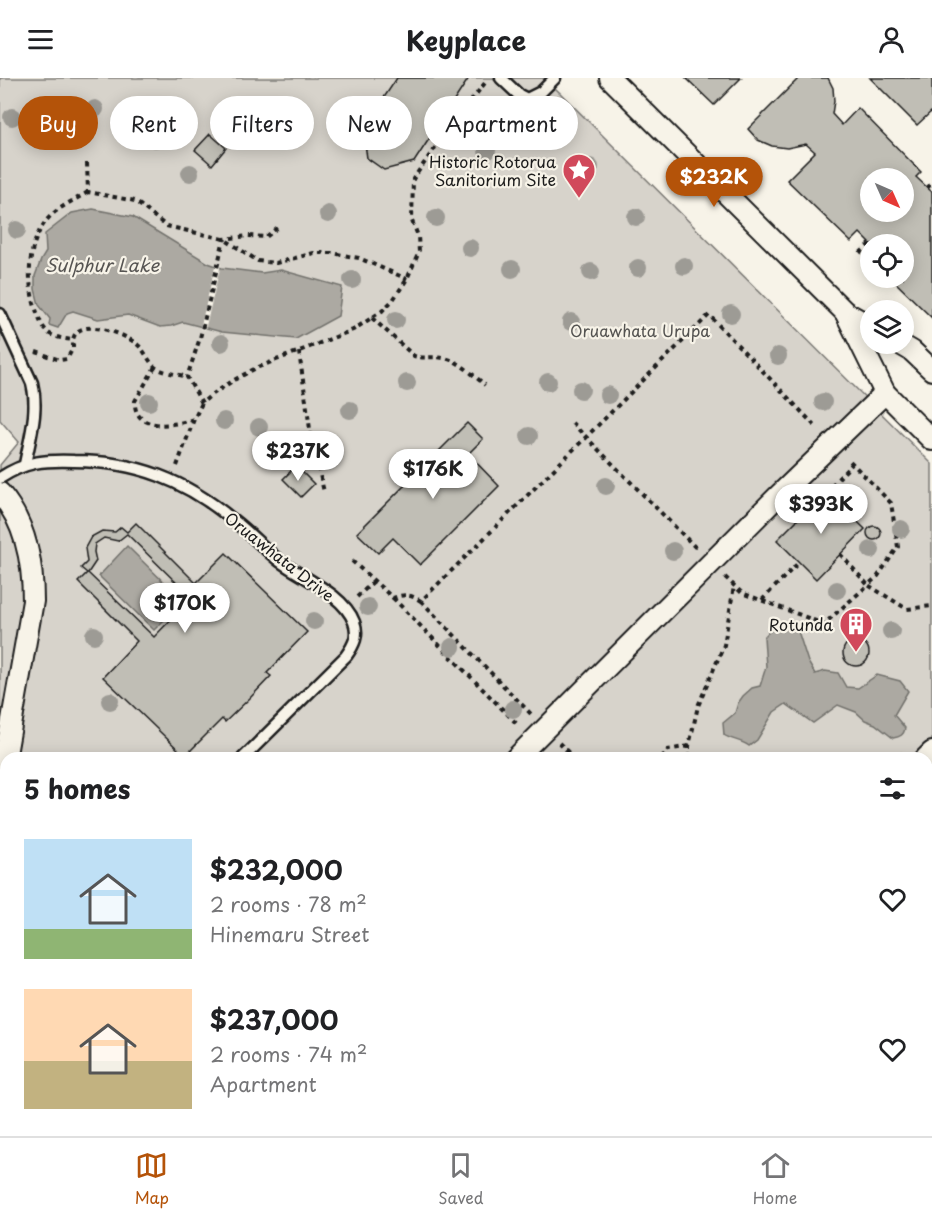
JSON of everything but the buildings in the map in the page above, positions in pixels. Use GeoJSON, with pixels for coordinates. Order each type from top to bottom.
{"type":"FeatureCollection","features":[{"type":"Feature","properties":{"kind":"street"},"geometry":{"type":"LineString","coordinates":[[610,78],[845,312],[860,320]]}},
{"type":"Feature","properties":{"kind":"street"},"geometry":{"type":"LineString","coordinates":[[845,312],[885,393],[932,440]]}},
{"type":"Feature","properties":{"kind":"street"},"geometry":{"type":"LineString","coordinates":[[914,353],[932,370]]}},
{"type":"Feature","properties":{"kind":"street"},"geometry":{"type":"LineString","coordinates":[[522,752],[885,393]]}},
{"type":"Feature","properties":{"kind":"street"},"geometry":{"type":"LineString","coordinates":[[0,493],[15,513],[25,541],[31,569],[33,601],[6,752]]}},
{"type":"Feature","properties":{"kind":"lane"},"geometry":{"type":"LineString","coordinates":[[501,78],[519,95],[527,99],[541,92],[555,78]]}},
{"type":"Feature","properties":{"kind":"lane"},"geometry":{"type":"LineString","coordinates":[[0,314],[32,383],[36,403],[25,464],[0,478]]}},
{"type":"Feature","properties":{"kind":"lane","name":"Oruawhata Drive"},"geometry":{"type":"LineString","coordinates":[[25,464],[54,460],[99,461],[138,468],[172,480],[214,505],[284,563],[335,598],[348,611],[355,622],[356,639],[346,656],[249,752]]}},
{"type":"Feature","properties":{"kind":"path"},"geometry":{"type":"LineString","coordinates":[[172,480],[202,403],[245,373],[345,333],[388,306],[407,279],[419,252],[418,236],[412,221],[413,179],[489,78]]}},
{"type":"Feature","properties":{"kind":"path"},"geometry":{"type":"LineString","coordinates":[[87,163],[88,192]]}},
{"type":"Feature","properties":{"kind":"path"},"geometry":{"type":"LineString","coordinates":[[927,188],[932,183]]}},
{"type":"Feature","properties":{"kind":"path"},"geometry":{"type":"LineString","coordinates":[[73,340],[49,333],[40,320],[32,299],[30,262],[36,240],[46,220],[88,192],[135,201],[166,226],[224,239],[248,236],[266,237],[278,227]]}},
{"type":"Feature","properties":{"kind":"path"},"geometry":{"type":"LineString","coordinates":[[224,239],[258,261],[276,263],[314,254],[332,253],[359,258],[407,279]]}},
{"type":"Feature","properties":{"kind":"path"},"geometry":{"type":"LineString","coordinates":[[187,377],[200,338],[224,239]]}},
{"type":"Feature","properties":{"kind":"path"},"geometry":{"type":"LineString","coordinates":[[421,601],[586,437],[709,315],[891,503],[898,547],[878,576],[824,624],[742,593],[711,563],[586,437],[572,423]]}},
{"type":"Feature","properties":{"kind":"path"},"geometry":{"type":"LineString","coordinates":[[372,318],[414,356],[452,360],[485,385]]}},
{"type":"Feature","properties":{"kind":"path"},"geometry":{"type":"LineString","coordinates":[[19,354],[36,352],[63,360],[67,359],[72,352],[76,331],[83,328],[116,332],[137,344],[155,367],[187,377],[202,403]]}},
{"type":"Feature","properties":{"kind":"path"},"geometry":{"type":"LineString","coordinates":[[299,352],[311,436],[324,492]]}},
{"type":"Feature","properties":{"kind":"path"},"geometry":{"type":"LineString","coordinates":[[155,367],[135,401],[139,415],[153,424],[165,426],[194,419]]}},
{"type":"Feature","properties":{"kind":"path"},"geometry":{"type":"LineString","coordinates":[[829,494],[834,483],[852,464]]}},
{"type":"Feature","properties":{"kind":"path"},"geometry":{"type":"LineString","coordinates":[[840,555],[868,585],[907,609],[932,606]]}},
{"type":"Feature","properties":{"kind":"path"},"geometry":{"type":"LineString","coordinates":[[352,561],[539,734],[564,752]]}},
{"type":"Feature","properties":{"kind":"path"},"geometry":{"type":"LineString","coordinates":[[762,600],[799,562]]}},
{"type":"Feature","properties":{"kind":"path"},"geometry":{"type":"LineString","coordinates":[[355,599],[374,581]]}},
{"type":"Feature","properties":{"kind":"path"},"geometry":{"type":"LineString","coordinates":[[689,752],[702,693],[724,645],[734,586]]}},
{"type":"Feature","properties":{"kind":"path"},"geometry":{"type":"LineString","coordinates":[[393,598],[408,595],[421,601],[539,734]]}},
{"type":"Feature","properties":{"kind":"path"},"geometry":{"type":"LineString","coordinates":[[666,752],[689,746]]}},
{"type":"Feature","properties":{"kind":"green space","name":"Oruawhata Urupa"},"geometry":{"type":"Polygon","coordinates":[[[0,78],[545,78],[563,96],[424,96],[424,150],[578,150],[578,111],[932,464],[932,752],[0,752],[0,465],[19,442],[0,420],[0,78]]]}},
{"type":"Feature","properties":{"kind":"water","name":"Sulphur Lake"},"geometry":{"type":"Polygon","coordinates":[[[93,209],[133,217],[208,263],[222,268],[262,273],[281,270],[342,287],[338,316],[296,339],[222,332],[183,322],[160,327],[128,315],[98,319],[73,311],[67,313],[58,328],[49,325],[50,319],[39,305],[35,289],[35,276],[46,252],[45,234],[72,213],[93,209]]]}},
{"type":"Feature","properties":{"kind":"water"},"geometry":{"type":"Polygon","coordinates":[[[127,546],[183,601],[154,630],[99,576],[127,546]]]}},
{"type":"Feature","properties":{"kind":"water"},"geometry":{"type":"Polygon","coordinates":[[[777,623],[797,628],[808,662],[815,674],[825,671],[838,673],[846,687],[858,688],[877,675],[900,681],[908,691],[894,715],[905,728],[903,734],[893,738],[856,712],[838,705],[813,723],[786,704],[774,712],[757,740],[749,746],[724,735],[723,723],[735,713],[743,696],[752,688],[760,686],[766,667],[764,637],[777,623]]]}},
{"type":"Feature","properties":{"kind":"pier"},"geometry":{"type":"Polygon","coordinates":[[[216,262],[221,264],[205,330],[200,329],[216,262]]]}},
{"type":"Feature","properties":{"kind":"place","name":"Historic Rotorua Sanitorium Site"},"geometry":{"type":"Point","coordinates":[579,199]}},
{"type":"Feature","properties":{"kind":"place","name":"Rotunda"},"geometry":{"type":"Point","coordinates":[856,653]}}]}
